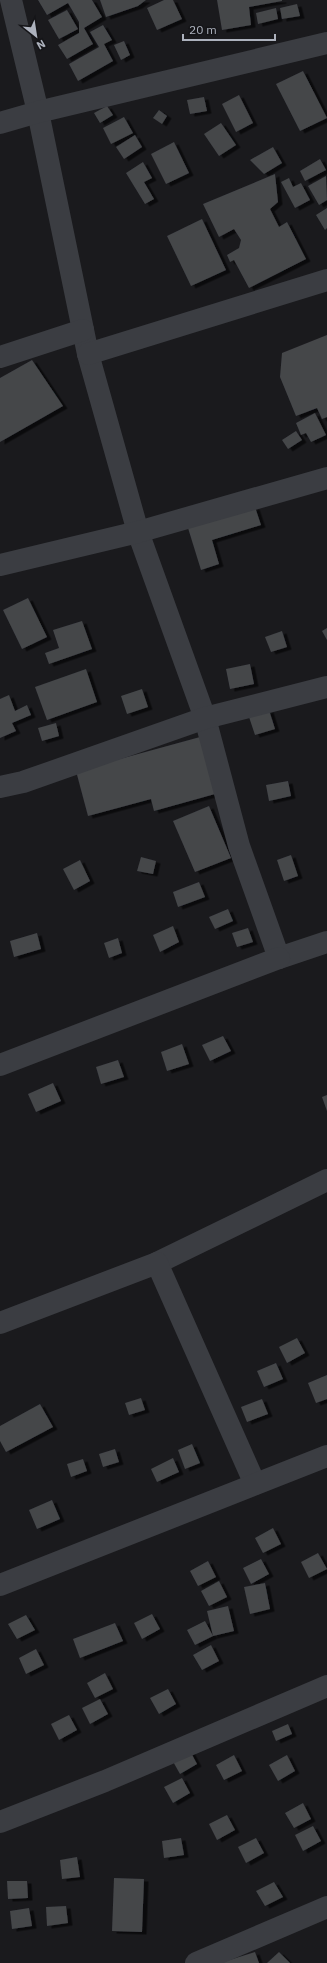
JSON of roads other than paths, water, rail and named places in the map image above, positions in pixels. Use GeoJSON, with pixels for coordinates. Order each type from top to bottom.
{"type":"FeatureCollection","features":[{"type":"Feature","properties":{"kind":"street"},"geometry":{"type":"LineString","coordinates":[[11,0],[38,112],[88,354],[138,532],[205,718],[239,846],[279,958]]}},
{"type":"Feature","properties":{"kind":"street"},"geometry":{"type":"LineString","coordinates":[[0,123],[38,112],[327,43]]}},
{"type":"Feature","properties":{"kind":"street"},"geometry":{"type":"LineString","coordinates":[[88,354],[327,280]]}},
{"type":"Feature","properties":{"kind":"street"},"geometry":{"type":"LineString","coordinates":[[0,357],[84,330]]}},
{"type":"Feature","properties":{"kind":"street"},"geometry":{"type":"LineString","coordinates":[[0,565],[138,532],[327,478]]}},
{"type":"Feature","properties":{"kind":"street"},"geometry":{"type":"LineString","coordinates":[[0,787],[23,782],[205,718],[327,688]]}},
{"type":"Feature","properties":{"kind":"street"},"geometry":{"type":"LineString","coordinates":[[0,1065],[279,958],[327,942]]}},
{"type":"Feature","properties":{"kind":"street"},"geometry":{"type":"LineString","coordinates":[[0,1323],[157,1263],[327,1180]]}},
{"type":"Feature","properties":{"kind":"street"},"geometry":{"type":"LineString","coordinates":[[157,1263],[255,1484]]}},
{"type":"Feature","properties":{"kind":"street"},"geometry":{"type":"LineString","coordinates":[[0,1585],[327,1456]]}},
{"type":"Feature","properties":{"kind":"street"},"geometry":{"type":"LineString","coordinates":[[0,1822],[105,1781],[327,1686]]}},
{"type":"Feature","properties":{"kind":"street"},"geometry":{"type":"LineString","coordinates":[[196,1963],[327,1907]]}}]}
